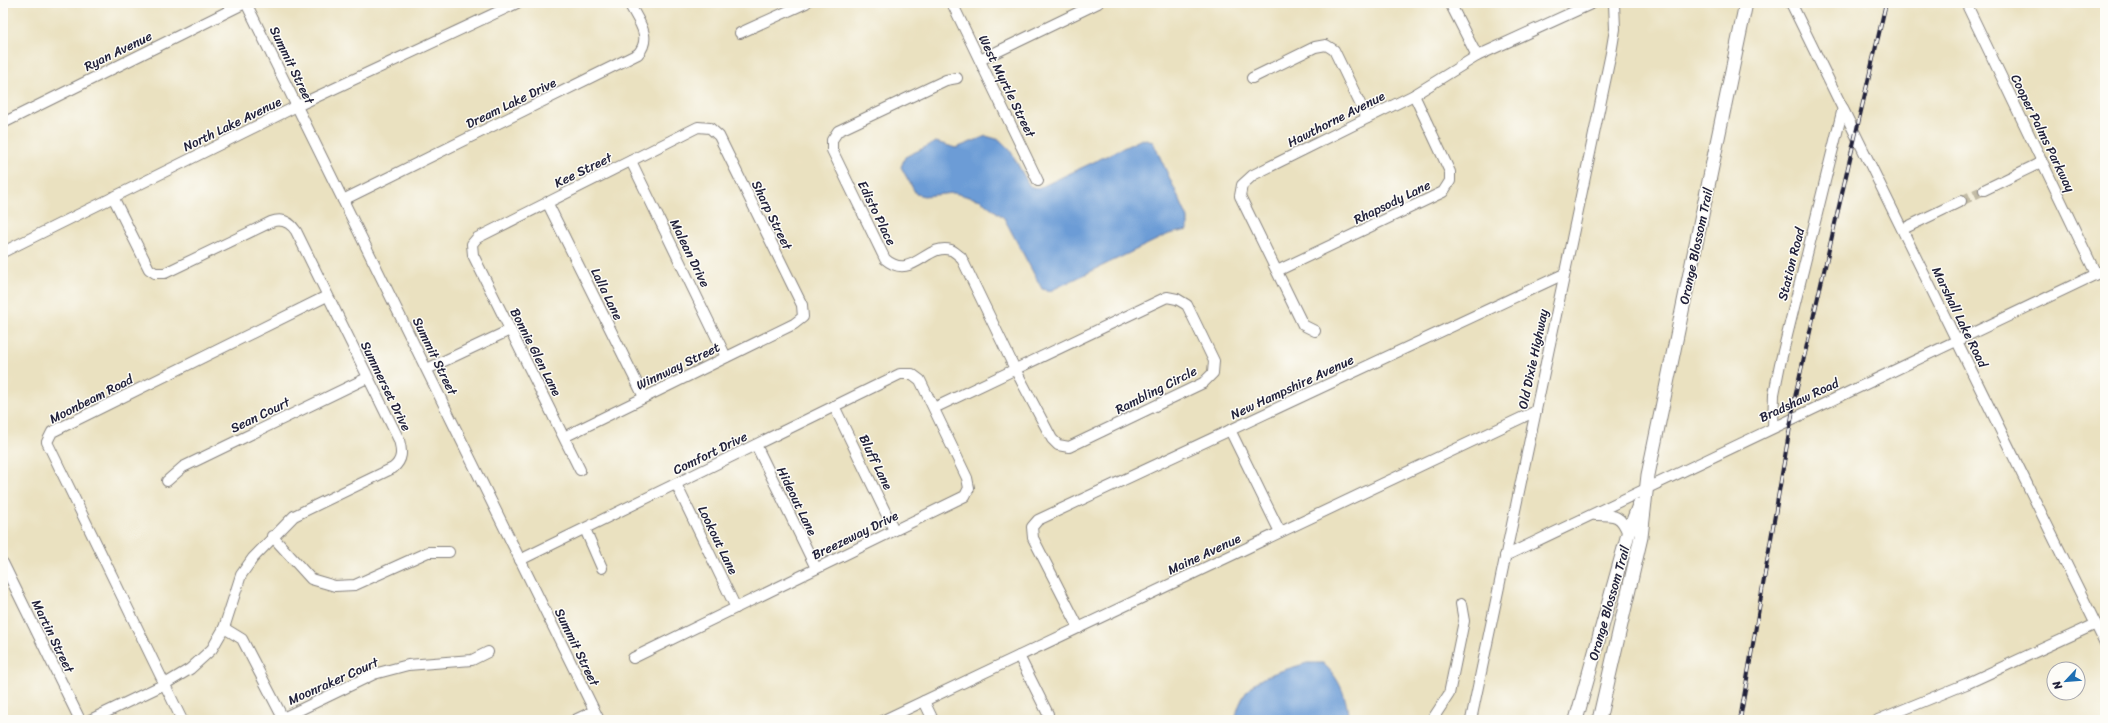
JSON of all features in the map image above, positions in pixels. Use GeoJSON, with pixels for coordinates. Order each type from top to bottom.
{"type":"FeatureCollection","features":[{"type":"Feature","properties":{"kind":"main road","name":"Orange Blossom Trail"},"geometry":{"type":"LineString","coordinates":[[1599,720],[1641,537],[1646,488],[1746,3]]}},
{"type":"Feature","properties":{"kind":"main road","name":"Orange Blossom Trail"},"geometry":{"type":"LineString","coordinates":[[1576,720],[1628,534],[1646,488]]}},
{"type":"Feature","properties":{"kind":"street","name":"Summit Street"},"geometry":{"type":"LineString","coordinates":[[246,3],[597,715]]}},
{"type":"Feature","properties":{"kind":"street","name":"Ryan Avenue"},"geometry":{"type":"LineString","coordinates":[[3,123],[246,3]]}},
{"type":"Feature","properties":{"kind":"street","name":"North Lake Avenue"},"geometry":{"type":"LineString","coordinates":[[3,252],[297,106],[517,3]]}},
{"type":"Feature","properties":{"kind":"street","name":"Dream Lake Drive"},"geometry":{"type":"LineString","coordinates":[[344,200],[638,54],[644,47],[645,34],[629,3]]}},
{"type":"Feature","properties":{"kind":"street"},"geometry":{"type":"LineString","coordinates":[[740,33],[806,3]]}},
{"type":"Feature","properties":{"kind":"street","name":"West Myrtle Street"},"geometry":{"type":"LineString","coordinates":[[952,3],[1038,181]]}},
{"type":"Feature","properties":{"kind":"street"},"geometry":{"type":"LineString","coordinates":[[980,60],[1098,3]]}},
{"type":"Feature","properties":{"kind":"street"},"geometry":{"type":"LineString","coordinates":[[1450,3],[1477,56]]}},
{"type":"Feature","properties":{"kind":"street","name":"Hawthorne Avenue"},"geometry":{"type":"LineString","coordinates":[[1315,330],[1303,325],[1240,196],[1242,185],[1253,175],[1414,95],[1477,56],[1593,3]]}},
{"type":"Feature","properties":{"kind":"street","name":"Old Dixie Highway"},"geometry":{"type":"LineString","coordinates":[[1471,720],[1613,42],[1615,22],[1614,3]]}},
{"type":"Feature","properties":{"kind":"street","name":"Marshall Lake Road"},"geometry":{"type":"LineString","coordinates":[[1791,3],[2105,643]]}},
{"type":"Feature","properties":{"kind":"street","name":"Cooper Palms Parkway"},"geometry":{"type":"LineString","coordinates":[[1966,3],[2042,162],[2101,272]]}},
{"type":"Feature","properties":{"kind":"street"},"geometry":{"type":"LineString","coordinates":[[1252,78],[1315,47],[1326,45],[1334,50],[1367,118]]}},
{"type":"Feature","properties":{"kind":"street","name":"Edisto Place"},"geometry":{"type":"LineString","coordinates":[[957,78],[946,80],[838,131],[832,140],[832,150],[885,259],[894,266],[906,266],[940,249],[951,250],[961,257],[1015,369]]}},
{"type":"Feature","properties":{"kind":"street","name":"Rhapsody Lane"},"geometry":{"type":"LineString","coordinates":[[1277,271],[1443,192],[1450,181],[1450,172],[1414,95]]}},
{"type":"Feature","properties":{"kind":"street","name":"Station Road"},"geometry":{"type":"LineString","coordinates":[[1773,427],[1774,394],[1780,364],[1843,108]]}},
{"type":"Feature","properties":{"kind":"street","name":"Kee Street"},"geometry":{"type":"LineString","coordinates":[[472,244],[477,238],[698,127],[710,128]]}},
{"type":"Feature","properties":{"kind":"street","name":"Sharp Street"},"geometry":{"type":"LineString","coordinates":[[710,128],[719,136],[802,305],[803,317]]}},
{"type":"Feature","properties":{"kind":"street","name":"Malean Drive"},"geometry":{"type":"LineString","coordinates":[[631,161],[726,358]]}},
{"type":"Feature","properties":{"kind":"street"},"geometry":{"type":"LineString","coordinates":[[1984,190],[2042,162]]}},
{"type":"Feature","properties":{"kind":"street","name":"Summerset Drive"},"geometry":{"type":"LineString","coordinates":[[90,720],[165,684],[190,669],[212,649],[224,628],[241,575],[272,536],[294,516],[389,470],[398,463],[401,454],[399,440],[367,378],[296,231],[290,224],[283,221],[275,221],[165,273],[154,273],[148,269],[113,197]]}},
{"type":"Feature","properties":{"kind":"street"},"geometry":{"type":"LineString","coordinates":[[1903,229],[1961,201]]}},
{"type":"Feature","properties":{"kind":"street","name":"Lalla Lane"},"geometry":{"type":"LineString","coordinates":[[547,202],[644,397]]}},
{"type":"Feature","properties":{"kind":"street","name":"Bonnie Glen Lane"},"geometry":{"type":"LineString","coordinates":[[472,244],[473,255],[580,470]]}},
{"type":"Feature","properties":{"kind":"street","name":"Bradshaw Road"},"geometry":{"type":"LineString","coordinates":[[1505,556],[2101,272]]}},
{"type":"Feature","properties":{"kind":"street","name":"New Hampshire Avenue"},"geometry":{"type":"LineString","coordinates":[[1079,628],[1033,538],[1032,527],[1038,520],[1564,274]]}},
{"type":"Feature","properties":{"kind":"street","name":"Moonbeam Road"},"geometry":{"type":"LineString","coordinates":[[165,684],[47,442],[52,432],[327,296]]}},
{"type":"Feature","properties":{"kind":"street","name":"Rambling Circle"},"geometry":{"type":"LineString","coordinates":[[934,408],[1015,369],[1167,297],[1177,299],[1187,305],[1214,361],[1213,374],[1203,383],[1069,447],[1058,445],[1052,439],[1015,369]]}},
{"type":"Feature","properties":{"kind":"street","name":"Winnway Street"},"geometry":{"type":"LineString","coordinates":[[564,437],[794,324],[803,317]]}},
{"type":"Feature","properties":{"kind":"street"},"geometry":{"type":"LineString","coordinates":[[427,369],[510,330]]}},
{"type":"Feature","properties":{"kind":"street","name":"Comfort Drive"},"geometry":{"type":"LineString","coordinates":[[520,560],[900,374],[912,374]]}},
{"type":"Feature","properties":{"kind":"street","name":"Breezeway Drive"},"geometry":{"type":"LineString","coordinates":[[634,658],[965,496],[969,488],[967,478],[920,380],[912,374]]}},
{"type":"Feature","properties":{"kind":"street","name":"Sean Court"},"geometry":{"type":"LineString","coordinates":[[167,481],[183,467],[367,378]]}},
{"type":"Feature","properties":{"kind":"street","name":"Bluff Lane"},"geometry":{"type":"LineString","coordinates":[[834,406],[894,530]]}},
{"type":"Feature","properties":{"kind":"street","name":"Maine Avenue"},"geometry":{"type":"LineString","coordinates":[[884,720],[1536,411]]}},
{"type":"Feature","properties":{"kind":"street"},"geometry":{"type":"LineString","coordinates":[[1230,430],[1280,532]]}},
{"type":"Feature","properties":{"kind":"street","name":"Hideout Lane"},"geometry":{"type":"LineString","coordinates":[[756,445],[816,568]]}},
{"type":"Feature","properties":{"kind":"street","name":"Lookout Lane"},"geometry":{"type":"LineString","coordinates":[[676,484],[736,608]]}},
{"type":"Feature","properties":{"kind":"street"},"geometry":{"type":"LineString","coordinates":[[1591,515],[1615,516],[1620,518],[1625,525],[1628,534]]}},
{"type":"Feature","properties":{"kind":"street"},"geometry":{"type":"LineString","coordinates":[[585,529],[602,568]]}},
{"type":"Feature","properties":{"kind":"street"},"geometry":{"type":"LineString","coordinates":[[272,536],[311,579],[335,586],[355,585],[428,552],[449,552]]}},
{"type":"Feature","properties":{"kind":"street","name":"Martin Street"},"geometry":{"type":"LineString","coordinates":[[3,563],[80,720]]}},
{"type":"Feature","properties":{"kind":"street"},"geometry":{"type":"LineString","coordinates":[[1432,720],[1449,694],[1464,622],[1461,604]]}},
{"type":"Feature","properties":{"kind":"street"},"geometry":{"type":"LineString","coordinates":[[1878,720],[1966,684],[2096,624]]}},
{"type":"Feature","properties":{"kind":"street"},"geometry":{"type":"LineString","coordinates":[[224,628],[242,639],[283,719]]}},
{"type":"Feature","properties":{"kind":"street","name":"Moonraker Court"},"geometry":{"type":"LineString","coordinates":[[283,719],[374,674],[408,665],[472,660],[488,652]]}},
{"type":"Feature","properties":{"kind":"street"},"geometry":{"type":"LineString","coordinates":[[1019,656],[1048,714]]}},
{"type":"Feature","properties":{"kind":"street"},"geometry":{"type":"LineString","coordinates":[[165,684],[182,720]]}},
{"type":"Feature","properties":{"kind":"street"},"geometry":{"type":"LineString","coordinates":[[924,701],[933,720]]}},
{"type":"Feature","properties":{"kind":"street"},"geometry":{"type":"LineString","coordinates":[[575,720],[597,715]]}},
{"type":"Feature","properties":{"kind":"water"},"geometry":{"type":"Polygon","coordinates":[[[986,136],[1000,140],[1010,150],[1030,187],[1039,188],[1142,139],[1153,142],[1188,218],[1188,230],[1169,234],[1050,291],[1042,289],[1004,218],[981,200],[954,193],[924,196],[916,194],[901,167],[905,157],[936,142],[956,148],[986,136]]]}},
{"type":"Feature","properties":{"kind":"water"},"geometry":{"type":"Polygon","coordinates":[[[1307,663],[1323,663],[1329,669],[1342,689],[1349,720],[1235,720],[1239,705],[1245,694],[1252,686],[1270,675],[1307,663]]]}},
{"type":"Feature","properties":{"kind":"tunnel"},"geometry":{"type":"LineString","coordinates":[[1961,201],[1984,190]]}},
{"type":"Feature","properties":{"kind":"railway"},"geometry":{"type":"LineString","coordinates":[[1740,720],[1796,392],[1886,3]]}}]}
